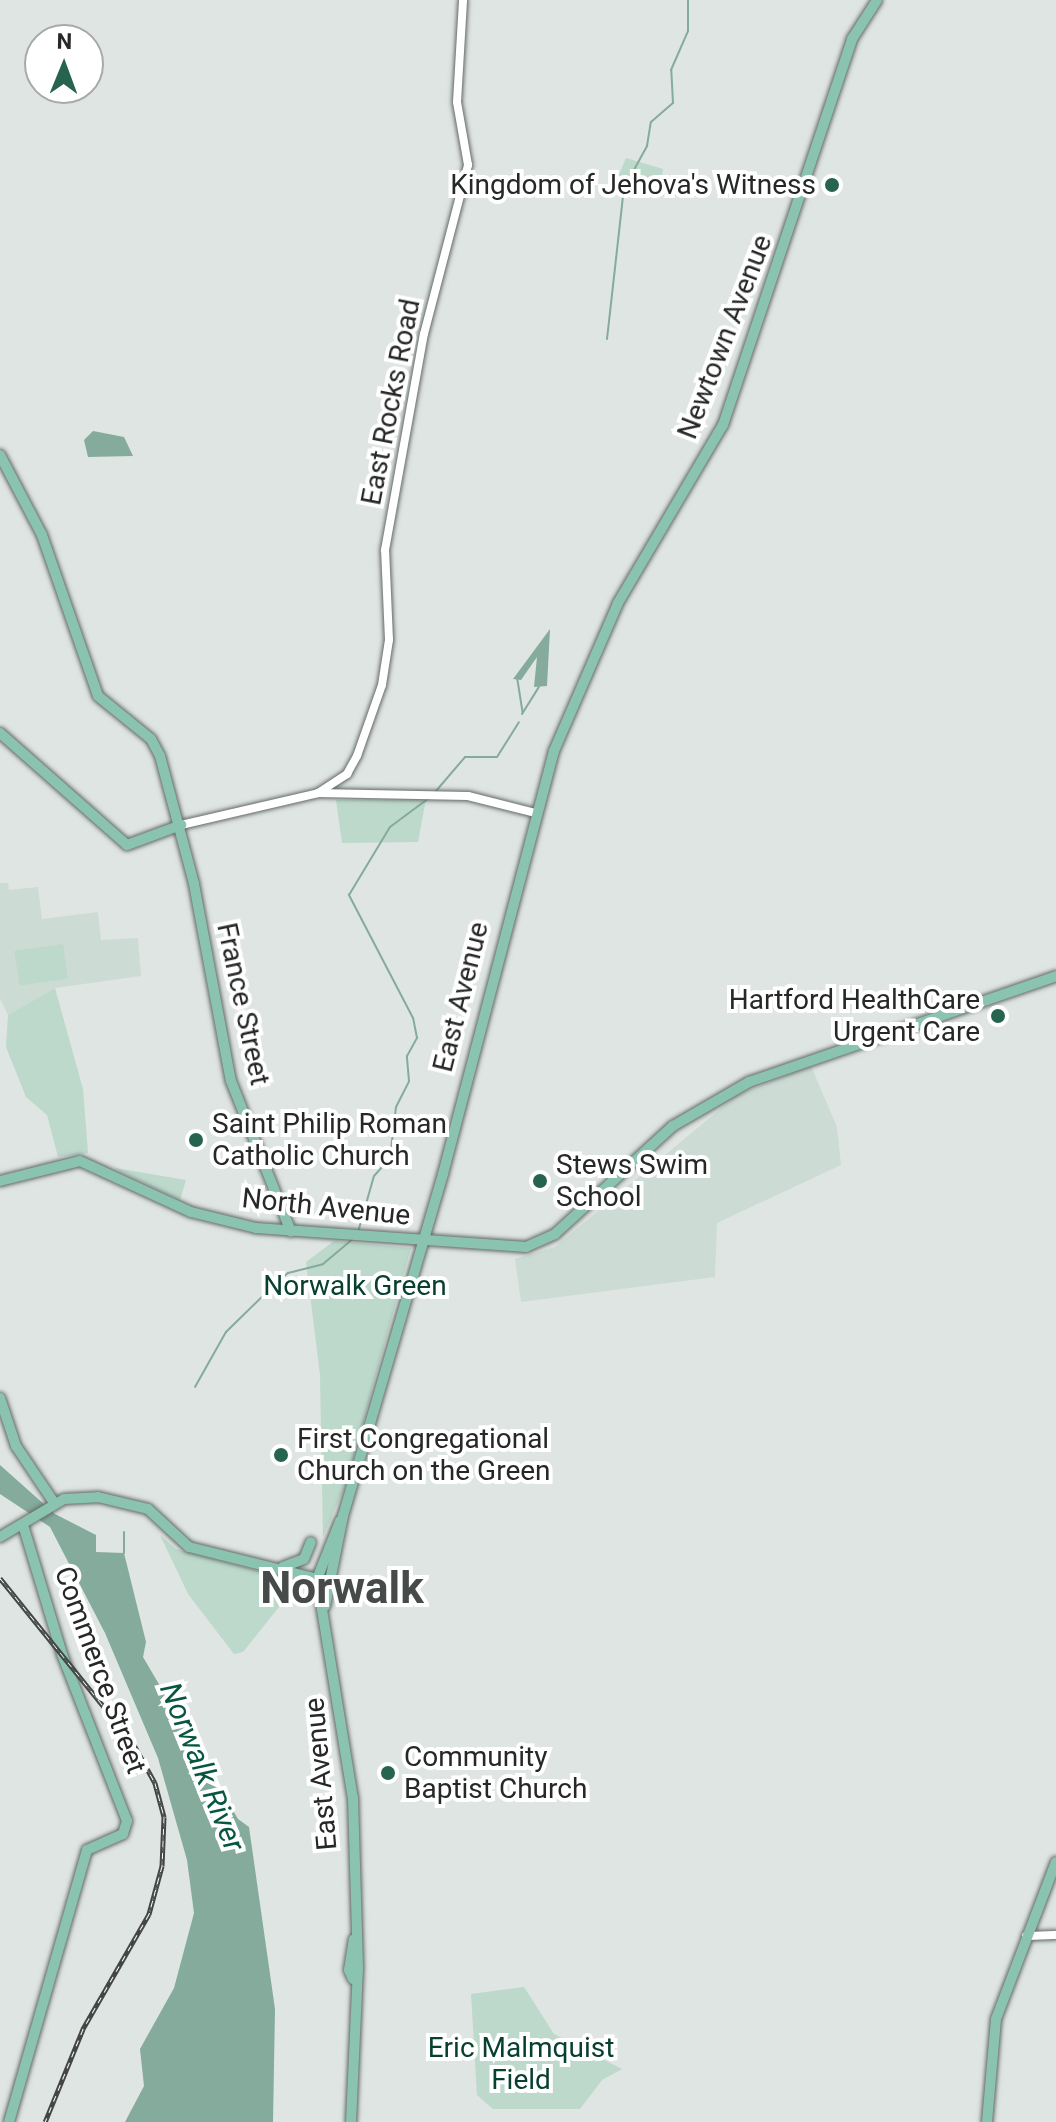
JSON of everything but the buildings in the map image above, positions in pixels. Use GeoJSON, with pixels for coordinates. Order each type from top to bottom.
{"type":"FeatureCollection","features":[{"type":"Feature","properties":{"kind":"main road","name":"Newtown Avenue"},"geometry":{"type":"LineString","coordinates":[[535,813],[595,649],[723,425],[852,39],[877,0]]}},
{"type":"Feature","properties":{"kind":"main road","name":"France Street"},"geometry":{"type":"LineString","coordinates":[[0,455],[42,535],[98,696],[151,739],[181,825],[231,1081],[291,1232]]}},
{"type":"Feature","properties":{"kind":"main road"},"geometry":{"type":"LineString","coordinates":[[0,733],[127,845],[181,825]]}},
{"type":"Feature","properties":{"kind":"main road","name":"East Avenue"},"geometry":{"type":"LineString","coordinates":[[351,2122],[353,1798],[325,1606],[317,1579],[343,1516],[423,1241],[535,813]]}},
{"type":"Feature","properties":{"kind":"main road","name":"North Avenue"},"geometry":{"type":"LineString","coordinates":[[0,1181],[64,1163],[88,1163],[196,1214],[291,1232],[510,1248],[548,1239],[673,1126],[726,1094],[817,1054],[1056,976]]}},
{"type":"Feature","properties":{"kind":"main road"},"geometry":{"type":"LineString","coordinates":[[0,1398],[16,1446],[53,1505]]}},
{"type":"Feature","properties":{"kind":"main road"},"geometry":{"type":"LineString","coordinates":[[0,1537],[28,1525],[53,1505],[98,1497],[148,1509],[189,1547],[317,1579]]}},
{"type":"Feature","properties":{"kind":"main road","name":"East Avenue"},"geometry":{"type":"LineString","coordinates":[[325,1606],[343,1516]]}},
{"type":"Feature","properties":{"kind":"main road","name":"Commerce Street"},"geometry":{"type":"LineString","coordinates":[[9,2122],[87,1850],[111,1843],[125,1829],[125,1807],[62,1654],[28,1525]]}},
{"type":"Feature","properties":{"kind":"main road"},"geometry":{"type":"LineString","coordinates":[[277,1568],[304,1559],[311,1542]]}},
{"type":"Feature","properties":{"kind":"main road","name":"East Avenue"},"geometry":{"type":"LineString","coordinates":[[317,1579],[338,1547]]}},
{"type":"Feature","properties":{"kind":"main road"},"geometry":{"type":"LineString","coordinates":[[987,2122],[996,2019],[1056,1862]]}},
{"type":"Feature","properties":{"kind":"street","name":"East Rocks Road"},"geometry":{"type":"LineString","coordinates":[[318,793],[347,774],[357,756],[382,685],[389,640],[387,538],[424,334],[468,165],[457,102],[463,0]]}},
{"type":"Feature","properties":{"kind":"street"},"geometry":{"type":"LineString","coordinates":[[181,825],[318,793],[483,798],[535,813]]}},
{"type":"Feature","properties":{"kind":"street"},"geometry":{"type":"LineString","coordinates":[[1026,1936],[1056,1935]]}},
{"type":"Feature","properties":{"kind":"shaded area"},"geometry":{"type":"Polygon","coordinates":[[[0,883],[8,883],[9,890],[38,887],[42,919],[98,912],[101,940],[138,938],[141,976],[55,988],[8,1015],[0,999],[0,883]]]}},
{"type":"Feature","properties":{"kind":"shaded area"},"geometry":{"type":"Polygon","coordinates":[[[811,1066],[837,1127],[841,1165],[717,1223],[715,1277],[521,1302],[515,1259],[555,1247],[737,1095],[811,1066]]]}},
{"type":"Feature","properties":{"kind":"green space"},"geometry":{"type":"Polygon","coordinates":[[[626,158],[663,169],[657,198],[617,180],[626,158]]]}},
{"type":"Feature","properties":{"kind":"green space"},"geometry":{"type":"Polygon","coordinates":[[[426,799],[418,842],[342,843],[336,800],[426,799]]]}},
{"type":"Feature","properties":{"kind":"green space"},"geometry":{"type":"Polygon","coordinates":[[[63,944],[68,979],[19,985],[14,951],[63,944]]]}},
{"type":"Feature","properties":{"kind":"green space"},"geometry":{"type":"Polygon","coordinates":[[[55,988],[83,1089],[88,1153],[58,1157],[47,1115],[26,1097],[6,1047],[8,1015],[55,988]]]}},
{"type":"Feature","properties":{"kind":"green space"},"geometry":{"type":"Polygon","coordinates":[[[115,1168],[186,1180],[180,1200],[119,1171],[115,1168]]]}},
{"type":"Feature","properties":{"kind":"green space","name":"Norwalk Green"},"geometry":{"type":"Polygon","coordinates":[[[334,1241],[411,1248],[346,1484],[323,1537],[320,1375],[306,1262],[334,1241]]]}},
{"type":"Feature","properties":{"kind":"green space"},"geometry":{"type":"Polygon","coordinates":[[[160,1535],[176,1549],[299,1582],[243,1652],[234,1654],[188,1594],[160,1535]]]}},
{"type":"Feature","properties":{"kind":"green space","name":"Eric Malmquist Field"},"geometry":{"type":"Polygon","coordinates":[[[524,1987],[554,2034],[622,2069],[602,2080],[580,2109],[493,2109],[477,2095],[471,1994],[524,1987]]]}},
{"type":"Feature","properties":{"kind":"water"},"geometry":{"type":"Polygon","coordinates":[[[93,431],[124,437],[133,456],[88,457],[84,440],[93,431]]]}},
{"type":"Feature","properties":{"kind":"water"},"geometry":{"type":"Polygon","coordinates":[[[550,629],[547,686],[534,687],[537,657],[521,680],[513,679],[550,629]]]}},
{"type":"Feature","properties":{"kind":"water","name":"Norwalk River"},"geometry":{"type":"Polygon","coordinates":[[[0,1465],[55,1514],[96,1535],[96,1552],[124,1553],[146,1642],[143,1657],[238,1819],[249,1827],[275,2009],[273,2122],[125,2122],[144,2086],[140,2049],[174,1988],[194,1913],[187,1860],[158,1758],[105,1633],[50,1527],[0,1494],[0,1465]]]}},
{"type":"Feature","properties":{"kind":"waterway"},"geometry":{"type":"LineString","coordinates":[[607,339],[624,188],[647,146],[651,122],[673,103],[671,70],[688,31],[688,0]]}},
{"type":"Feature","properties":{"kind":"waterway"},"geometry":{"type":"LineString","coordinates":[[517,677],[523,713]]}},
{"type":"Feature","properties":{"kind":"waterway"},"geometry":{"type":"LineString","coordinates":[[522,714],[539,687]]}},
{"type":"Feature","properties":{"kind":"waterway"},"geometry":{"type":"LineString","coordinates":[[436,791],[465,757],[497,757],[519,722]]}},
{"type":"Feature","properties":{"kind":"waterway"},"geometry":{"type":"LineString","coordinates":[[358,1232],[374,1176],[390,1158],[396,1107],[409,1081],[407,1056],[417,1038],[413,1018],[349,895],[390,827],[429,798]]}},
{"type":"Feature","properties":{"kind":"waterway"},"geometry":{"type":"LineString","coordinates":[[195,1387],[226,1332],[274,1285],[288,1273],[323,1264],[352,1240]]}},
{"type":"Feature","properties":{"kind":"waterway"},"geometry":{"type":"LineString","coordinates":[[124,1532],[124,1553]]}},
{"type":"Feature","properties":{"kind":"railway"},"geometry":{"type":"LineString","coordinates":[[0,1578],[133,1743],[155,1783],[164,1817],[162,1866],[149,1914],[83,2029],[45,2122]]}},
{"type":"Feature","properties":{"kind":"place","name":"Kingdom of Jehova's Witness"},"geometry":{"type":"Point","coordinates":[832,185]}},
{"type":"Feature","properties":{"kind":"place","name":"Hartford HealthCare Urgent Care"},"geometry":{"type":"Point","coordinates":[998,1016]}},
{"type":"Feature","properties":{"kind":"place","name":"Saint Philip Roman Catholic Church"},"geometry":{"type":"Point","coordinates":[196,1140]}},
{"type":"Feature","properties":{"kind":"place","name":"Stews Swim School"},"geometry":{"type":"Point","coordinates":[540,1181]}},
{"type":"Feature","properties":{"kind":"place","name":"First Congregational Church on the Green"},"geometry":{"type":"Point","coordinates":[281,1455]}},
{"type":"Feature","properties":{"kind":"place","name":"Community Baptist Church"},"geometry":{"type":"Point","coordinates":[388,1773]}},
{"type":"Feature","properties":{"kind":"district","name":"Norwalk"},"geometry":{"type":"Point","coordinates":[342,1588]}}]}
